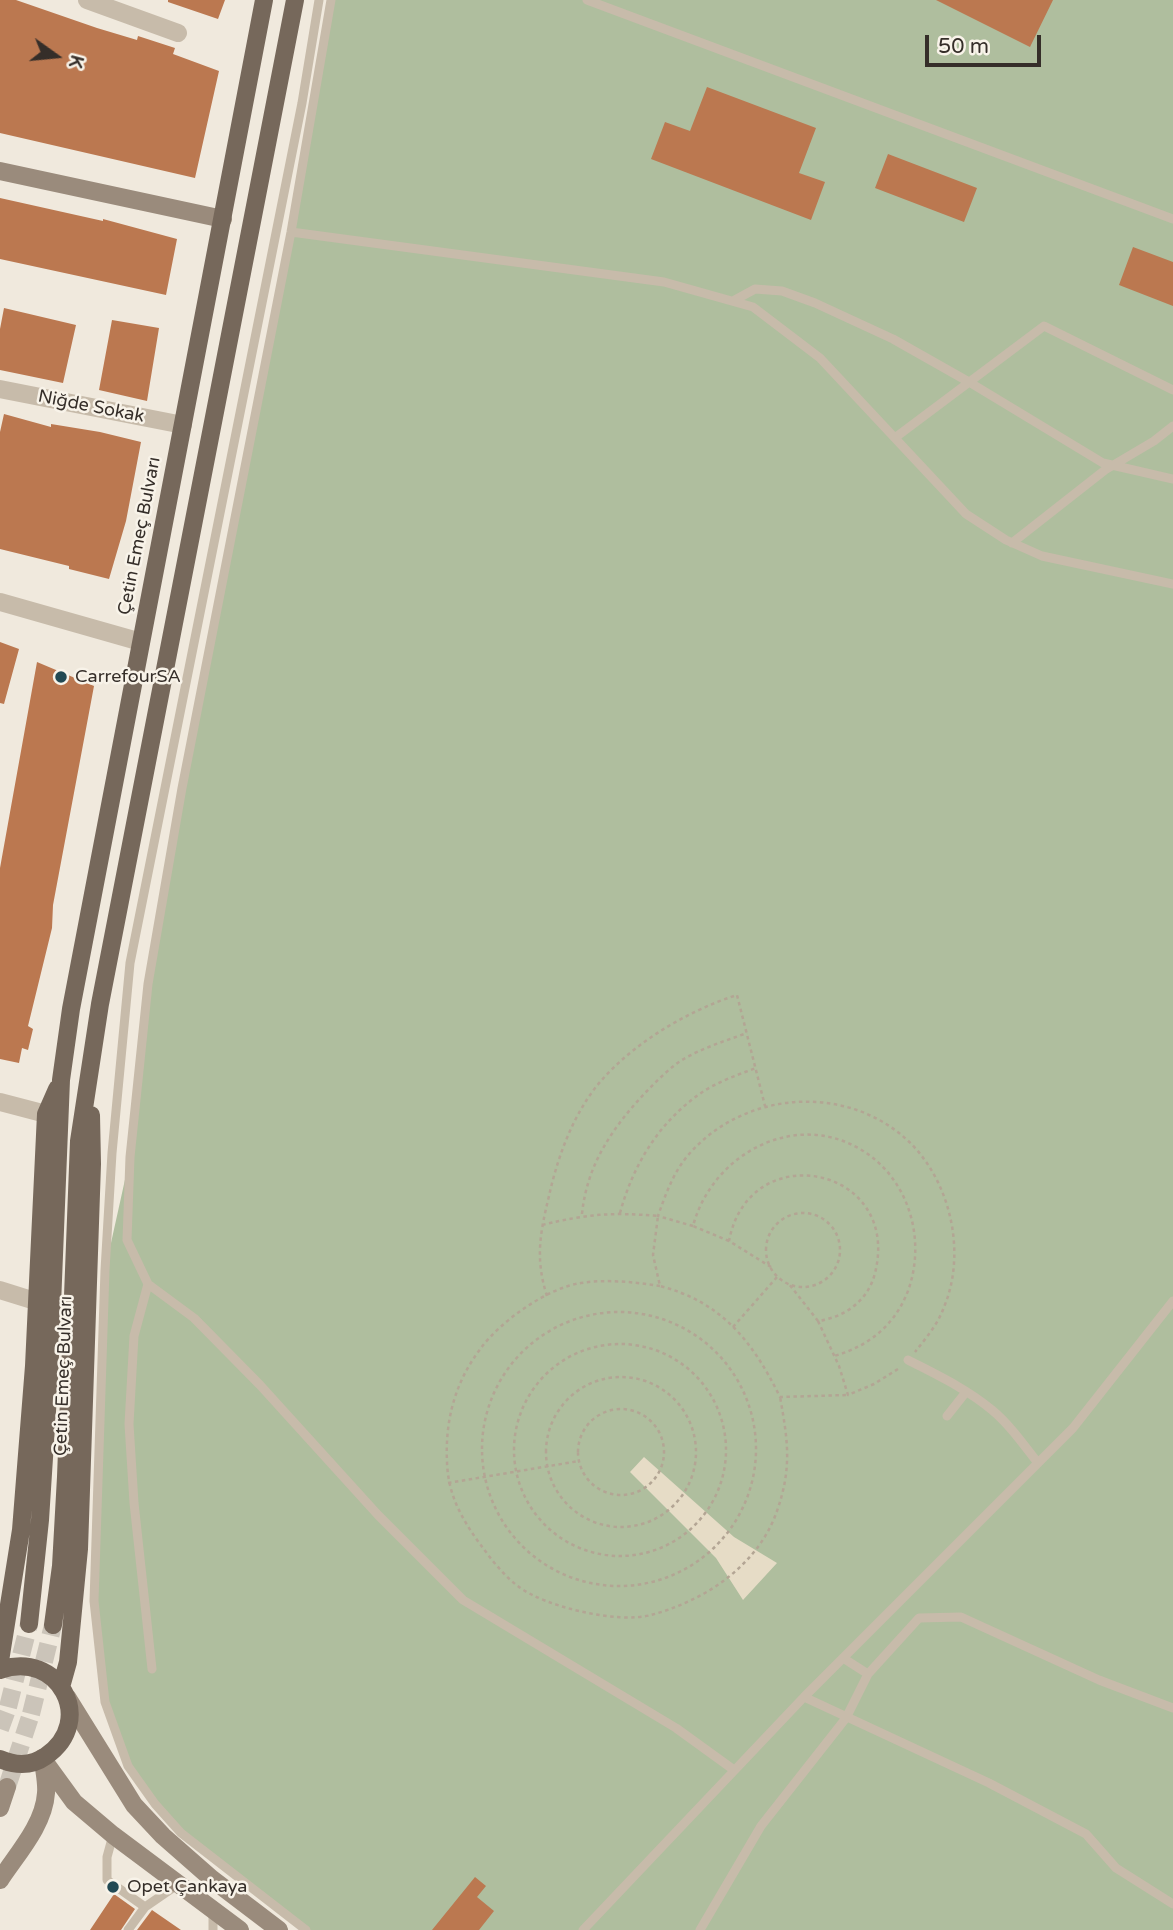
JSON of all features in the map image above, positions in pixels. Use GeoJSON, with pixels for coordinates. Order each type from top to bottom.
{"type":"FeatureCollection","features":[{"type":"Feature","properties":{"kind":"main road","name":"Çetin Emeç Bulvarı"},"geometry":{"type":"LineString","coordinates":[[29,1624],[40,1520],[49,1380],[61,1080],[71,1009],[264,0]]}},
{"type":"Feature","properties":{"kind":"main road","name":"Çetin Emeç Bulvarı"},"geometry":{"type":"LineString","coordinates":[[53,1625],[61,1566],[66,1477],[79,1140],[90,1064],[295,0]]}},
{"type":"Feature","properties":{"kind":"main road"},"geometry":{"type":"LineString","coordinates":[[0,171],[251,226]]}},
{"type":"Feature","properties":{"kind":"main road","name":"Çetin Emeç Bulvarı"},"geometry":{"type":"LineString","coordinates":[[42,1758],[59,1744],[69,1723],[69,1708],[63,1690],[79,1549],[92,1164],[90,1064]]}},
{"type":"Feature","properties":{"kind":"main road","name":"Çetin Emeç Bulvarı"},"geometry":{"type":"LineString","coordinates":[[0,1661],[22,1530],[34,1366],[46,1114],[61,1080]]}},
{"type":"Feature","properties":{"kind":"main road"},"geometry":{"type":"LineString","coordinates":[[0,1670],[18,1665],[40,1669],[52,1676],[134,1805],[163,1836],[212,1879],[279,1930]]}},
{"type":"Feature","properties":{"kind":"main road"},"geometry":{"type":"LineString","coordinates":[[0,1759],[31,1764],[42,1758]]}},
{"type":"Feature","properties":{"kind":"main road"},"geometry":{"type":"LineString","coordinates":[[42,1758],[75,1802],[177,1885],[240,1930]]}},
{"type":"Feature","properties":{"kind":"main road"},"geometry":{"type":"LineString","coordinates":[[0,1880],[38,1822],[44,1806],[47,1791],[42,1758]]}},
{"type":"Feature","properties":{"kind":"main road"},"geometry":{"type":"LineString","coordinates":[[0,1808],[7,1787]]}},
{"type":"Feature","properties":{"kind":"street"},"geometry":{"type":"LineString","coordinates":[[86,0],[178,33]]}},
{"type":"Feature","properties":{"kind":"street","name":"Niğde Sokak"},"geometry":{"type":"LineString","coordinates":[[0,389],[183,425]]}},
{"type":"Feature","properties":{"kind":"street"},"geometry":{"type":"LineString","coordinates":[[0,602],[141,642]]}},
{"type":"Feature","properties":{"kind":"street"},"geometry":{"type":"LineString","coordinates":[[0,1102],[46,1114]]}},
{"type":"Feature","properties":{"kind":"street"},"geometry":{"type":"LineString","coordinates":[[0,1290],[35,1301]]}},
{"type":"Feature","properties":{"kind":"lane"},"geometry":{"type":"LineString","coordinates":[[306,1930],[181,1833],[155,1804],[128,1766],[105,1702],[94,1601],[105,1257],[111,1153],[130,963],[300,117],[319,0]]}},
{"type":"Feature","properties":{"kind":"lane"},"geometry":{"type":"LineString","coordinates":[[331,0],[291,232],[185,775],[148,984],[130,1157],[127,1241],[148,1284],[194,1318],[260,1385],[377,1515],[463,1600],[676,1728],[734,1770]]}},
{"type":"Feature","properties":{"kind":"lane"},"geometry":{"type":"LineString","coordinates":[[587,0],[1173,219]]}},
{"type":"Feature","properties":{"kind":"lane"},"geometry":{"type":"LineString","coordinates":[[291,232],[664,282],[753,307],[820,358],[966,513],[1012,543],[1042,556],[1173,584]]}},
{"type":"Feature","properties":{"kind":"lane"},"geometry":{"type":"LineString","coordinates":[[733,301],[755,289],[782,291],[893,339],[1102,463],[1173,479]]}},
{"type":"Feature","properties":{"kind":"lane"},"geometry":{"type":"LineString","coordinates":[[896,438],[1044,326],[1173,390]]}},
{"type":"Feature","properties":{"kind":"lane"},"geometry":{"type":"LineString","coordinates":[[1012,543],[1114,465],[1173,426]]}},
{"type":"Feature","properties":{"kind":"lane"},"geometry":{"type":"LineString","coordinates":[[148,1284],[134,1336],[129,1424],[134,1503],[152,1670]]}},
{"type":"Feature","properties":{"kind":"lane"},"geometry":{"type":"LineString","coordinates":[[583,1930],[804,1697],[1073,1428],[1173,1301]]}},
{"type":"Feature","properties":{"kind":"lane"},"geometry":{"type":"LineString","coordinates":[[908,1360],[991,1409],[1013,1430],[1038,1463]]}},
{"type":"Feature","properties":{"kind":"lane"},"geometry":{"type":"LineString","coordinates":[[912,1376],[921,1367]]}},
{"type":"Feature","properties":{"kind":"lane"},"geometry":{"type":"LineString","coordinates":[[947,1416],[966,1392]]}},
{"type":"Feature","properties":{"kind":"lane"},"geometry":{"type":"LineString","coordinates":[[700,1930],[761,1826],[846,1718],[868,1674],[919,1618],[961,1617],[1099,1680],[1173,1708]]}},
{"type":"Feature","properties":{"kind":"lane"},"geometry":{"type":"LineString","coordinates":[[843,1658],[868,1674]]}},
{"type":"Feature","properties":{"kind":"lane"},"geometry":{"type":"LineString","coordinates":[[804,1697],[989,1783],[1086,1834],[1116,1868],[1173,1904]]}},
{"type":"Feature","properties":{"kind":"lane"},"geometry":{"type":"LineString","coordinates":[[113,1835],[107,1857],[107,1880],[145,1907]]}},
{"type":"Feature","properties":{"kind":"lane"},"geometry":{"type":"LineString","coordinates":[[128,1930],[145,1907],[177,1885]]}},
{"type":"Feature","properties":{"kind":"lane"},"geometry":{"type":"LineString","coordinates":[[213,1930],[214,1910]]}},
{"type":"Feature","properties":{"kind":"path"},"geometry":{"type":"LineString","coordinates":[[547,1296],[540,1265],[539,1241],[552,1182],[567,1140],[586,1100],[609,1073],[641,1045],[691,1013],[737,995],[765,1106]]}},
{"type":"Feature","properties":{"kind":"path"},"geometry":{"type":"LineString","coordinates":[[582,1215],[592,1172],[607,1139],[630,1110],[666,1072],[681,1061],[747,1033]]}},
{"type":"Feature","properties":{"kind":"path"},"geometry":{"type":"LineString","coordinates":[[620,1213],[636,1167],[656,1134],[701,1093],[756,1068]]}},
{"type":"Feature","properties":{"kind":"path"},"geometry":{"type":"LineString","coordinates":[[660,1286],[653,1255],[658,1216],[668,1187],[684,1160],[705,1137],[731,1119],[765,1106],[788,1102],[848,1106],[899,1133],[918,1153],[934,1176],[953,1227],[951,1285],[944,1307],[934,1327],[908,1360],[884,1379],[848,1395],[780,1397]]}},
{"type":"Feature","properties":{"kind":"path"},"geometry":{"type":"LineString","coordinates":[[693,1226],[703,1198],[714,1180],[745,1152],[762,1144],[785,1138],[823,1137],[861,1149],[876,1162],[891,1176],[911,1213],[916,1234],[916,1256],[911,1281],[904,1303],[880,1333],[862,1346],[834,1356]]}},
{"type":"Feature","properties":{"kind":"path"},"geometry":{"type":"LineString","coordinates":[[729,1241],[734,1223],[749,1198],[758,1189],[781,1177],[794,1175],[825,1178],[851,1190],[869,1211],[876,1226],[880,1244],[878,1264],[873,1282],[855,1306],[829,1320],[818,1321]]}},
{"type":"Feature","properties":{"kind":"path"},"geometry":{"type":"LineString","coordinates":[[771,1267],[766,1250],[768,1238],[783,1218],[794,1213],[807,1212],[829,1223],[837,1233],[840,1245],[840,1257],[835,1269],[828,1278],[817,1284],[806,1287],[789,1284]]}},
{"type":"Feature","properties":{"kind":"path"},"geometry":{"type":"LineString","coordinates":[[542,1225],[582,1215],[620,1213],[658,1216],[693,1226],[729,1241],[771,1267],[789,1284],[818,1321],[848,1395]]}},
{"type":"Feature","properties":{"kind":"path"},"geometry":{"type":"LineString","coordinates":[[733,1327],[778,1276]]}},
{"type":"Feature","properties":{"kind":"path"},"geometry":{"type":"LineString","coordinates":[[599,1281],[660,1286],[698,1300],[721,1314],[763,1362],[780,1397],[789,1452],[785,1483],[776,1514],[758,1547],[745,1563],[720,1584],[687,1602],[648,1616],[614,1616],[579,1611],[549,1602],[520,1588],[503,1572],[464,1522],[448,1483],[447,1431],[451,1406],[460,1380],[489,1337],[509,1320],[547,1296],[578,1283],[599,1281]]}},
{"type":"Feature","properties":{"kind":"path"},"geometry":{"type":"LineString","coordinates":[[612,1312],[640,1313],[667,1320],[692,1333],[715,1351],[733,1373],[747,1399],[754,1427],[756,1457],[751,1485],[741,1513],[724,1537],[704,1558],[679,1573],[651,1583],[622,1587],[593,1585],[565,1576],[540,1562],[518,1543],[501,1520],[489,1494],[485,1477],[482,1439],[487,1411],[498,1385],[513,1361],[534,1341],[558,1326],[584,1316],[612,1312]]}},
{"type":"Feature","properties":{"kind":"path"},"geometry":{"type":"LineString","coordinates":[[628,1343],[649,1347],[669,1355],[687,1367],[703,1382],[724,1423],[726,1469],[719,1491],[708,1511],[693,1529],[653,1552],[631,1557],[607,1556],[585,1551],[564,1541],[546,1527],[531,1509],[521,1490],[516,1472],[516,1426],[534,1387],[566,1358],[607,1344],[628,1343]]}},
{"type":"Feature","properties":{"kind":"path"},"geometry":{"type":"LineString","coordinates":[[634,1378],[652,1383],[668,1393],[685,1414],[695,1438],[693,1473],[676,1503],[662,1515],[630,1527],[612,1527],[580,1515],[566,1503],[555,1488],[548,1467],[546,1452],[555,1416],[566,1401],[581,1389],[607,1379],[634,1378]]}},
{"type":"Feature","properties":{"kind":"path"},"geometry":{"type":"LineString","coordinates":[[629,1409],[654,1423],[662,1435],[665,1450],[663,1464],[652,1482],[634,1494],[620,1496],[605,1493],[593,1485],[584,1474],[579,1461],[578,1447],[582,1433],[602,1413],[629,1409]]}},
{"type":"Feature","properties":{"kind":"path"},"geometry":{"type":"LineString","coordinates":[[448,1483],[579,1461]]}},
{"type":"Feature","properties":{"kind":"green space"},"geometry":{"type":"Polygon","coordinates":[[[331,0],[1173,0],[1173,1930],[306,1930],[181,1833],[128,1766],[105,1702],[94,1601],[105,1270],[130,1157],[148,984],[331,0]]]}},
{"type":"Feature","properties":{"kind":"shaded area"},"geometry":{"type":"Polygon","coordinates":[[[644,1457],[734,1537],[777,1563],[743,1600],[716,1558],[630,1472],[644,1457]]]}},
{"type":"Feature","properties":{"kind":"building"},"geometry":{"type":"Polygon","coordinates":[[[0,0],[16,0],[137,40],[138,36],[175,48],[173,54],[219,71],[195,178],[0,133],[0,0]]]}},
{"type":"Feature","properties":{"kind":"building"},"geometry":{"type":"Polygon","coordinates":[[[168,0],[225,0],[218,19],[168,0]]]}},
{"type":"Feature","properties":{"kind":"building"},"geometry":{"type":"Polygon","coordinates":[[[936,0],[1053,0],[1030,47],[936,0]]]}},
{"type":"Feature","properties":{"kind":"building"},"geometry":{"type":"Polygon","coordinates":[[[707,87],[816,128],[799,173],[825,182],[811,220],[651,159],[665,122],[690,131],[707,87]]]}},
{"type":"Feature","properties":{"kind":"building"},"geometry":{"type":"Polygon","coordinates":[[[888,154],[977,188],[964,222],[875,188],[888,154]]]}},
{"type":"Feature","properties":{"kind":"building"},"geometry":{"type":"Polygon","coordinates":[[[0,198],[103,219],[177,239],[166,295],[0,259],[0,198]]]}},
{"type":"Feature","properties":{"kind":"building"},"geometry":{"type":"Polygon","coordinates":[[[1133,247],[1173,262],[1173,306],[1119,285],[1133,247]]]}},
{"type":"Feature","properties":{"kind":"building"},"geometry":{"type":"Polygon","coordinates":[[[4,308],[76,325],[63,383],[0,370],[0,329],[4,308]]]}},
{"type":"Feature","properties":{"kind":"building"},"geometry":{"type":"Polygon","coordinates":[[[112,320],[159,328],[147,401],[99,390],[112,320]]]}},
{"type":"Feature","properties":{"kind":"building"},"geometry":{"type":"Polygon","coordinates":[[[4,414],[51,427],[51,424],[100,432],[141,442],[126,521],[109,579],[0,549],[0,432],[4,414]]]}},
{"type":"Feature","properties":{"kind":"building"},"geometry":{"type":"Polygon","coordinates":[[[0,642],[19,649],[4,704],[0,703],[0,642]]]}},
{"type":"Feature","properties":{"kind":"building"},"geometry":{"type":"Polygon","coordinates":[[[37,662],[94,686],[53,905],[52,928],[28,1026],[33,1029],[28,1050],[22,1048],[19,1063],[0,1059],[0,868],[37,662]]]}},
{"type":"Feature","properties":{"kind":"building"},"geometry":{"type":"Polygon","coordinates":[[[475,1877],[486,1886],[477,1897],[494,1911],[479,1930],[432,1930],[475,1877]]]}},
{"type":"Feature","properties":{"kind":"building"},"geometry":{"type":"Polygon","coordinates":[[[114,1894],[135,1909],[121,1930],[90,1930],[114,1894]]]}},
{"type":"Feature","properties":{"kind":"building"},"geometry":{"type":"Polygon","coordinates":[[[152,1910],[181,1930],[137,1930],[152,1910]]]}},
{"type":"Feature","properties":{"kind":"tunnel"},"geometry":{"type":"LineString","coordinates":[[8,1707],[29,1624]]}},
{"type":"Feature","properties":{"kind":"tunnel"},"geometry":{"type":"LineString","coordinates":[[31,1714],[53,1625]]}},
{"type":"Feature","properties":{"kind":"tunnel"},"geometry":{"type":"LineString","coordinates":[[0,1729],[8,1707]]}},
{"type":"Feature","properties":{"kind":"tunnel"},"geometry":{"type":"LineString","coordinates":[[7,1787],[31,1714]]}},
{"type":"Feature","properties":{"kind":"place","name":"CarrefourSA"},"geometry":{"type":"Point","coordinates":[61,677]}},
{"type":"Feature","properties":{"kind":"place","name":"Opet Çankaya"},"geometry":{"type":"Point","coordinates":[113,1887]}}]}
